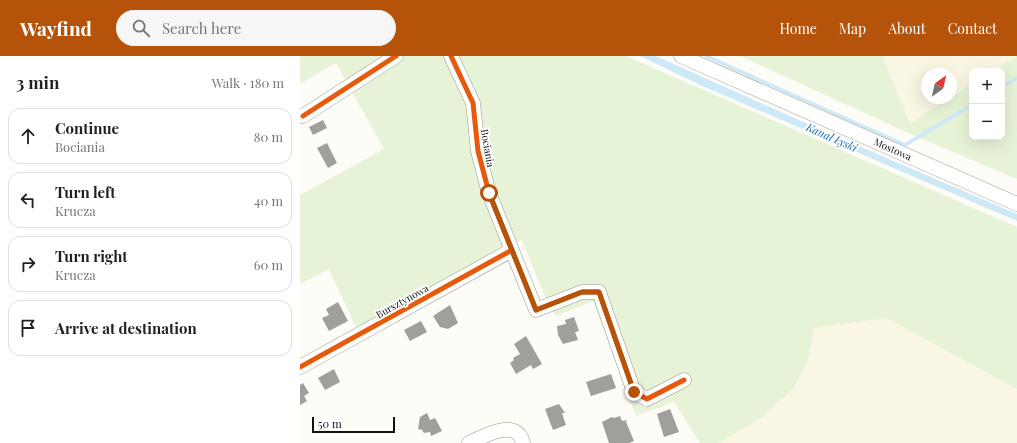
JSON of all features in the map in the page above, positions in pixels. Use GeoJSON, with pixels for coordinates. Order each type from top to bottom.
{"type":"FeatureCollection","features":[{"type":"Feature","properties":{"kind":"street"},"geometry":{"type":"LineString","coordinates":[[303,116],[396,56]]}},
{"type":"Feature","properties":{"kind":"street","name":"Bociania"},"geometry":{"type":"LineString","coordinates":[[451,56],[473,103],[478,150],[489,193],[536,310],[582,292],[599,292],[634,392],[647,399],[684,380]]}},
{"type":"Feature","properties":{"kind":"street","name":"Mostowa"},"geometry":{"type":"LineString","coordinates":[[681,56],[1017,204]]}},
{"type":"Feature","properties":{"kind":"street","name":"Bursztynowa"},"geometry":{"type":"LineString","coordinates":[[300,366],[512,250]]}},
{"type":"Feature","properties":{"kind":"street"},"geometry":{"type":"LineString","coordinates":[[469,443],[494,431],[504,429],[511,430],[518,435],[523,443]]}},
{"type":"Feature","properties":{"kind":"shaded area"},"geometry":{"type":"Polygon","coordinates":[[[882,56],[1017,56],[998,68],[969,68],[969,86],[957,93],[957,68],[921,68],[921,104],[940,104],[910,123],[882,56]]]}},
{"type":"Feature","properties":{"kind":"shaded area"},"geometry":{"type":"Polygon","coordinates":[[[885,318],[1017,389],[1017,443],[719,443],[761,418],[808,361],[814,328],[885,318]]]}},
{"type":"Feature","properties":{"kind":"green space"},"geometry":{"type":"Polygon","coordinates":[[[300,56],[626,56],[1017,227],[1017,389],[886,318],[814,328],[808,361],[793,389],[761,418],[719,443],[700,443],[674,402],[636,416],[593,301],[556,316],[547,302],[522,240],[358,332],[329,269],[300,284],[300,195],[384,149],[336,63],[300,84],[300,56]]]}},
{"type":"Feature","properties":{"kind":"green space"},"geometry":{"type":"Polygon","coordinates":[[[740,56],[882,56],[910,123],[940,104],[957,104],[957,93],[969,86],[969,140],[1005,140],[1005,68],[998,68],[1017,56],[1017,179],[906,132],[740,56]]]}},
{"type":"Feature","properties":{"kind":"water","name":"Kanał Łyski"},"geometry":{"type":"Polygon","coordinates":[[[640,56],[656,56],[812,126],[1017,214],[1017,221],[700,85],[640,56]]]}},
{"type":"Feature","properties":{"kind":"building"},"geometry":{"type":"Polygon","coordinates":[[[323,120],[327,128],[313,135],[309,127],[323,120]]]}},
{"type":"Feature","properties":{"kind":"building"},"geometry":{"type":"Polygon","coordinates":[[[327,143],[337,163],[328,168],[317,148],[327,143]]]}},
{"type":"Feature","properties":{"kind":"building"},"geometry":{"type":"Polygon","coordinates":[[[338,302],[348,321],[329,331],[322,318],[329,315],[326,309],[338,302]]]}},
{"type":"Feature","properties":{"kind":"building"},"geometry":{"type":"Polygon","coordinates":[[[450,305],[458,323],[448,329],[440,327],[433,316],[450,305]]]}},
{"type":"Feature","properties":{"kind":"building"},"geometry":{"type":"Polygon","coordinates":[[[574,317],[579,331],[575,332],[578,340],[563,344],[558,335],[557,326],[566,324],[565,320],[574,317]]]}},
{"type":"Feature","properties":{"kind":"building"},"geometry":{"type":"Polygon","coordinates":[[[421,321],[427,332],[410,341],[404,330],[421,321]]]}},
{"type":"Feature","properties":{"kind":"building"},"geometry":{"type":"Polygon","coordinates":[[[526,336],[542,364],[533,369],[531,365],[516,374],[510,363],[514,360],[513,358],[520,354],[514,344],[526,336]]]}},
{"type":"Feature","properties":{"kind":"building"},"geometry":{"type":"Polygon","coordinates":[[[334,369],[340,382],[325,390],[318,378],[334,369]]]}},
{"type":"Feature","properties":{"kind":"building"},"geometry":{"type":"Polygon","coordinates":[[[611,374],[616,388],[591,396],[586,382],[611,374]]]}},
{"type":"Feature","properties":{"kind":"building"},"geometry":{"type":"Polygon","coordinates":[[[303,383],[309,393],[304,396],[307,401],[300,405],[300,385],[303,383]]]}},
{"type":"Feature","properties":{"kind":"building"},"geometry":{"type":"Polygon","coordinates":[[[559,404],[565,413],[562,413],[566,425],[553,430],[545,409],[559,404]]]}},
{"type":"Feature","properties":{"kind":"building"},"geometry":{"type":"Polygon","coordinates":[[[670,409],[679,432],[664,437],[657,414],[670,409]]]}},
{"type":"Feature","properties":{"kind":"building"},"geometry":{"type":"Polygon","coordinates":[[[427,413],[430,420],[435,418],[442,431],[431,436],[430,432],[424,433],[422,430],[418,429],[420,417],[427,413]]]}},
{"type":"Feature","properties":{"kind":"building"},"geometry":{"type":"Polygon","coordinates":[[[620,416],[622,421],[627,420],[626,422],[634,441],[629,443],[609,443],[602,422],[612,417],[614,418],[620,416]]]}},
{"type":"Feature","properties":{"kind":"waterway"},"geometry":{"type":"LineString","coordinates":[[706,56],[905,145],[969,107]]}},
{"type":"Feature","properties":{"kind":"waterway"},"geometry":{"type":"LineString","coordinates":[[1005,85],[1017,78]]}},
{"type":"Feature","properties":{"kind":"cycle path"},"geometry":{"type":"LineString","coordinates":[[303,116],[396,56]]}},
{"type":"Feature","properties":{"kind":"cycle path"},"geometry":{"type":"LineString","coordinates":[[451,56],[473,103],[478,151],[489,193],[536,310],[582,292],[599,292],[634,392],[647,399],[684,380]]}},
{"type":"Feature","properties":{"kind":"cycle path"},"geometry":{"type":"LineString","coordinates":[[300,367],[512,250]]}},
{"type":"Feature","properties":{"kind":"route"},"geometry":{"type":"LineString","coordinates":[[489,193],[536,310],[582,292],[599,292],[634,392]]}}]}
